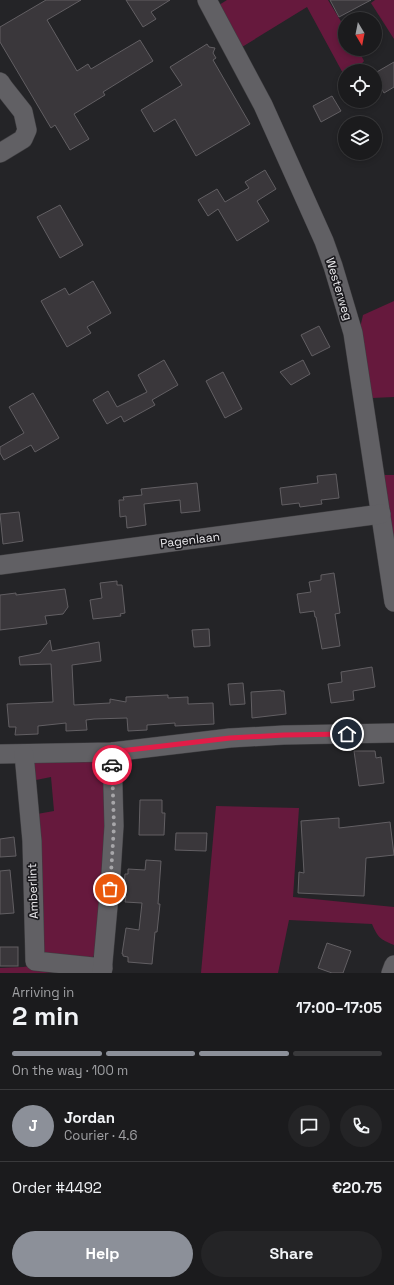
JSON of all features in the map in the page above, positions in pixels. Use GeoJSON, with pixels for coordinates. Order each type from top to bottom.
{"type":"FeatureCollection","features":[{"type":"Feature","properties":{"kind":"street","name":"Westerweg"},"geometry":{"type":"LineString","coordinates":[[207,0],[263,105],[324,241],[333,266],[353,333],[394,602]]}},
{"type":"Feature","properties":{"kind":"street"},"geometry":{"type":"LineString","coordinates":[[0,82],[23,112],[28,130],[23,139],[0,153]]}},
{"type":"Feature","properties":{"kind":"street","name":"Pagenlaan"},"geometry":{"type":"LineString","coordinates":[[0,565],[381,514]]}},
{"type":"Feature","properties":{"kind":"street"},"geometry":{"type":"LineString","coordinates":[[0,754],[112,752],[230,738],[284,735],[394,733]]}},
{"type":"Feature","properties":{"kind":"street","name":"Amberlint"},"geometry":{"type":"LineString","coordinates":[[24,754],[32,841],[35,961],[103,971],[113,834],[112,752]]}},
{"type":"Feature","properties":{"kind":"street"},"geometry":{"type":"LineString","coordinates":[[391,973],[394,965]]}},
{"type":"Feature","properties":{"kind":"shaded area"},"geometry":{"type":"Polygon","coordinates":[[[227,0],[328,0],[338,16],[338,56],[362,56],[364,61],[361,64],[338,64],[307,7],[242,47],[219,5],[227,0]]]}},
{"type":"Feature","properties":{"kind":"shaded area"},"geometry":{"type":"Polygon","coordinates":[[[375,0],[394,0],[394,39],[382,20],[382,12],[377,12],[371,3],[375,0]]]}},
{"type":"Feature","properties":{"kind":"shaded area"},"geometry":{"type":"Polygon","coordinates":[[[394,301],[394,397],[372,398],[360,328],[363,315],[394,301]]]}},
{"type":"Feature","properties":{"kind":"shaded area"},"geometry":{"type":"Polygon","coordinates":[[[383,475],[394,475],[394,547],[383,475]]]}},
{"type":"Feature","properties":{"kind":"shaded area"},"geometry":{"type":"Polygon","coordinates":[[[103,759],[109,820],[95,954],[92,958],[53,957],[42,952],[37,814],[54,811],[51,777],[36,780],[31,776],[35,760],[103,759]]]}},
{"type":"Feature","properties":{"kind":"shaded area"},"geometry":{"type":"Polygon","coordinates":[[[216,806],[299,808],[293,897],[394,907],[394,945],[380,938],[372,924],[289,920],[278,973],[201,973],[216,806]]]}},
{"type":"Feature","properties":{"kind":"shaded area"},"geometry":{"type":"Polygon","coordinates":[[[30,966],[45,967],[45,972],[53,973],[0,973],[0,968],[30,966]]]}},
{"type":"Feature","properties":{"kind":"building"},"geometry":{"type":"Polygon","coordinates":[[[46,0],[81,0],[47,20],[77,71],[88,64],[91,69],[140,40],[153,61],[103,92],[105,95],[74,114],[89,139],[70,150],[55,125],[51,128],[0,42],[0,27],[46,0]]]}},
{"type":"Feature","properties":{"kind":"building"},"geometry":{"type":"Polygon","coordinates":[[[126,0],[170,0],[151,12],[156,19],[143,27],[126,0]]]}},
{"type":"Feature","properties":{"kind":"building"},"geometry":{"type":"Polygon","coordinates":[[[330,0],[371,0],[348,12],[338,12],[338,15],[330,0]]]}},
{"type":"Feature","properties":{"kind":"building"},"geometry":{"type":"Polygon","coordinates":[[[207,44],[209,47],[215,48],[213,53],[216,58],[213,60],[250,124],[196,156],[175,119],[154,132],[141,110],[182,85],[170,67],[207,44]]]}},
{"type":"Feature","properties":{"kind":"building"},"geometry":{"type":"Polygon","coordinates":[[[394,62],[394,87],[384,93],[382,89],[382,69],[394,62]]]}},
{"type":"Feature","properties":{"kind":"building"},"geometry":{"type":"Polygon","coordinates":[[[332,96],[341,111],[321,122],[313,106],[332,96]]]}},
{"type":"Feature","properties":{"kind":"building"},"geometry":{"type":"Polygon","coordinates":[[[265,170],[276,189],[257,201],[269,221],[237,241],[218,209],[208,216],[198,200],[217,189],[225,202],[249,188],[245,182],[265,170]]]}},
{"type":"Feature","properties":{"kind":"building"},"geometry":{"type":"Polygon","coordinates":[[[60,205],[83,245],[60,258],[37,217],[60,205]]]}},
{"type":"Feature","properties":{"kind":"building"},"geometry":{"type":"Polygon","coordinates":[[[93,281],[111,313],[87,327],[91,333],[67,347],[41,301],[65,288],[69,295],[93,281]]]}},
{"type":"Feature","properties":{"kind":"building"},"geometry":{"type":"Polygon","coordinates":[[[319,326],[330,347],[312,356],[301,335],[319,326]]]}},
{"type":"Feature","properties":{"kind":"building"},"geometry":{"type":"Polygon","coordinates":[[[164,360],[178,385],[152,400],[155,405],[124,422],[121,416],[107,424],[93,400],[108,391],[117,407],[147,392],[138,375],[164,360]]]}},
{"type":"Feature","properties":{"kind":"building"},"geometry":{"type":"Polygon","coordinates":[[[303,360],[310,374],[291,385],[280,372],[303,360]]]}},
{"type":"Feature","properties":{"kind":"building"},"geometry":{"type":"Polygon","coordinates":[[[223,372],[242,409],[225,418],[206,381],[223,372]]]}},
{"type":"Feature","properties":{"kind":"building"},"geometry":{"type":"Polygon","coordinates":[[[33,393],[59,438],[35,452],[31,445],[4,460],[0,453],[0,447],[24,433],[9,407],[33,393]]]}},
{"type":"Feature","properties":{"kind":"building"},"geometry":{"type":"Polygon","coordinates":[[[336,474],[339,498],[321,500],[322,504],[300,507],[299,503],[282,505],[280,488],[318,483],[317,476],[336,474]]]}},
{"type":"Feature","properties":{"kind":"building"},"geometry":{"type":"Polygon","coordinates":[[[197,483],[200,511],[181,513],[180,500],[144,504],[146,525],[127,528],[126,516],[120,517],[119,500],[124,500],[123,497],[142,495],[141,489],[197,483]]]}},
{"type":"Feature","properties":{"kind":"building"},"geometry":{"type":"Polygon","coordinates":[[[19,512],[23,541],[3,544],[0,514],[19,512]]]}},
{"type":"Feature","properties":{"kind":"building"},"geometry":{"type":"Polygon","coordinates":[[[334,573],[340,613],[335,614],[340,646],[322,649],[314,611],[300,613],[297,594],[311,592],[309,582],[321,580],[321,575],[334,573]]]}},
{"type":"Feature","properties":{"kind":"building"},"geometry":{"type":"Polygon","coordinates":[[[117,581],[117,585],[122,585],[125,613],[120,614],[121,616],[93,619],[90,600],[102,598],[100,583],[117,581]]]}},
{"type":"Feature","properties":{"kind":"building"},"geometry":{"type":"Polygon","coordinates":[[[65,589],[68,607],[63,614],[45,616],[47,624],[0,630],[0,595],[16,593],[16,595],[65,589]]]}},
{"type":"Feature","properties":{"kind":"building"},"geometry":{"type":"Polygon","coordinates":[[[209,629],[210,646],[194,647],[192,630],[209,629]]]}},
{"type":"Feature","properties":{"kind":"building"},"geometry":{"type":"Polygon","coordinates":[[[50,640],[52,651],[99,642],[101,661],[72,665],[74,705],[110,703],[110,699],[126,702],[126,697],[168,695],[168,698],[188,697],[188,704],[213,703],[214,724],[175,726],[175,723],[147,725],[147,730],[128,731],[127,718],[94,719],[86,720],[87,730],[66,731],[66,723],[38,726],[38,734],[15,735],[16,727],[9,727],[7,704],[53,702],[51,664],[20,665],[19,657],[40,653],[50,640]]]}},
{"type":"Feature","properties":{"kind":"building"},"geometry":{"type":"Polygon","coordinates":[[[372,667],[375,687],[353,691],[354,700],[331,703],[328,684],[342,682],[341,672],[372,667]]]}},
{"type":"Feature","properties":{"kind":"building"},"geometry":{"type":"Polygon","coordinates":[[[243,683],[245,704],[230,705],[228,684],[243,683]]]}},
{"type":"Feature","properties":{"kind":"building"},"geometry":{"type":"Polygon","coordinates":[[[284,691],[286,714],[252,718],[251,692],[284,691]]]}},
{"type":"Feature","properties":{"kind":"building"},"geometry":{"type":"Polygon","coordinates":[[[354,751],[375,751],[376,758],[381,757],[384,783],[359,786],[354,751]]]}},
{"type":"Feature","properties":{"kind":"building"},"geometry":{"type":"Polygon","coordinates":[[[140,800],[162,800],[162,813],[165,813],[164,835],[139,835],[140,800]]]}},
{"type":"Feature","properties":{"kind":"building"},"geometry":{"type":"Polygon","coordinates":[[[339,818],[339,828],[390,822],[394,855],[366,858],[364,896],[298,893],[299,872],[304,873],[301,821],[339,818]]]}},
{"type":"Feature","properties":{"kind":"building"},"geometry":{"type":"Polygon","coordinates":[[[176,833],[207,833],[206,851],[175,850],[176,833]]]}},
{"type":"Feature","properties":{"kind":"building"},"geometry":{"type":"Polygon","coordinates":[[[14,837],[16,856],[0,857],[0,839],[14,837]]]}},
{"type":"Feature","properties":{"kind":"building"},"geometry":{"type":"Polygon","coordinates":[[[146,860],[161,861],[158,904],[160,904],[157,932],[155,932],[152,964],[128,962],[128,957],[123,956],[122,954],[126,928],[139,930],[142,903],[125,902],[126,896],[123,896],[125,874],[128,874],[128,869],[145,870],[146,860]]]}},
{"type":"Feature","properties":{"kind":"building"},"geometry":{"type":"Polygon","coordinates":[[[10,870],[14,913],[0,914],[0,871],[10,870]]]}},
{"type":"Feature","properties":{"kind":"building"},"geometry":{"type":"Polygon","coordinates":[[[327,943],[351,951],[343,973],[332,973],[318,968],[327,943]]]}},
{"type":"Feature","properties":{"kind":"building"},"geometry":{"type":"Polygon","coordinates":[[[0,947],[18,947],[18,966],[0,966],[0,947]]]}},
{"type":"Feature","properties":{"kind":"way so far"},"geometry":{"type":"LineString","coordinates":[[110,889],[114,826],[112,765]]}},
{"type":"Feature","properties":{"kind":"route"},"geometry":{"type":"LineString","coordinates":[[112,765],[112,752],[230,738],[347,734]]}}]}
